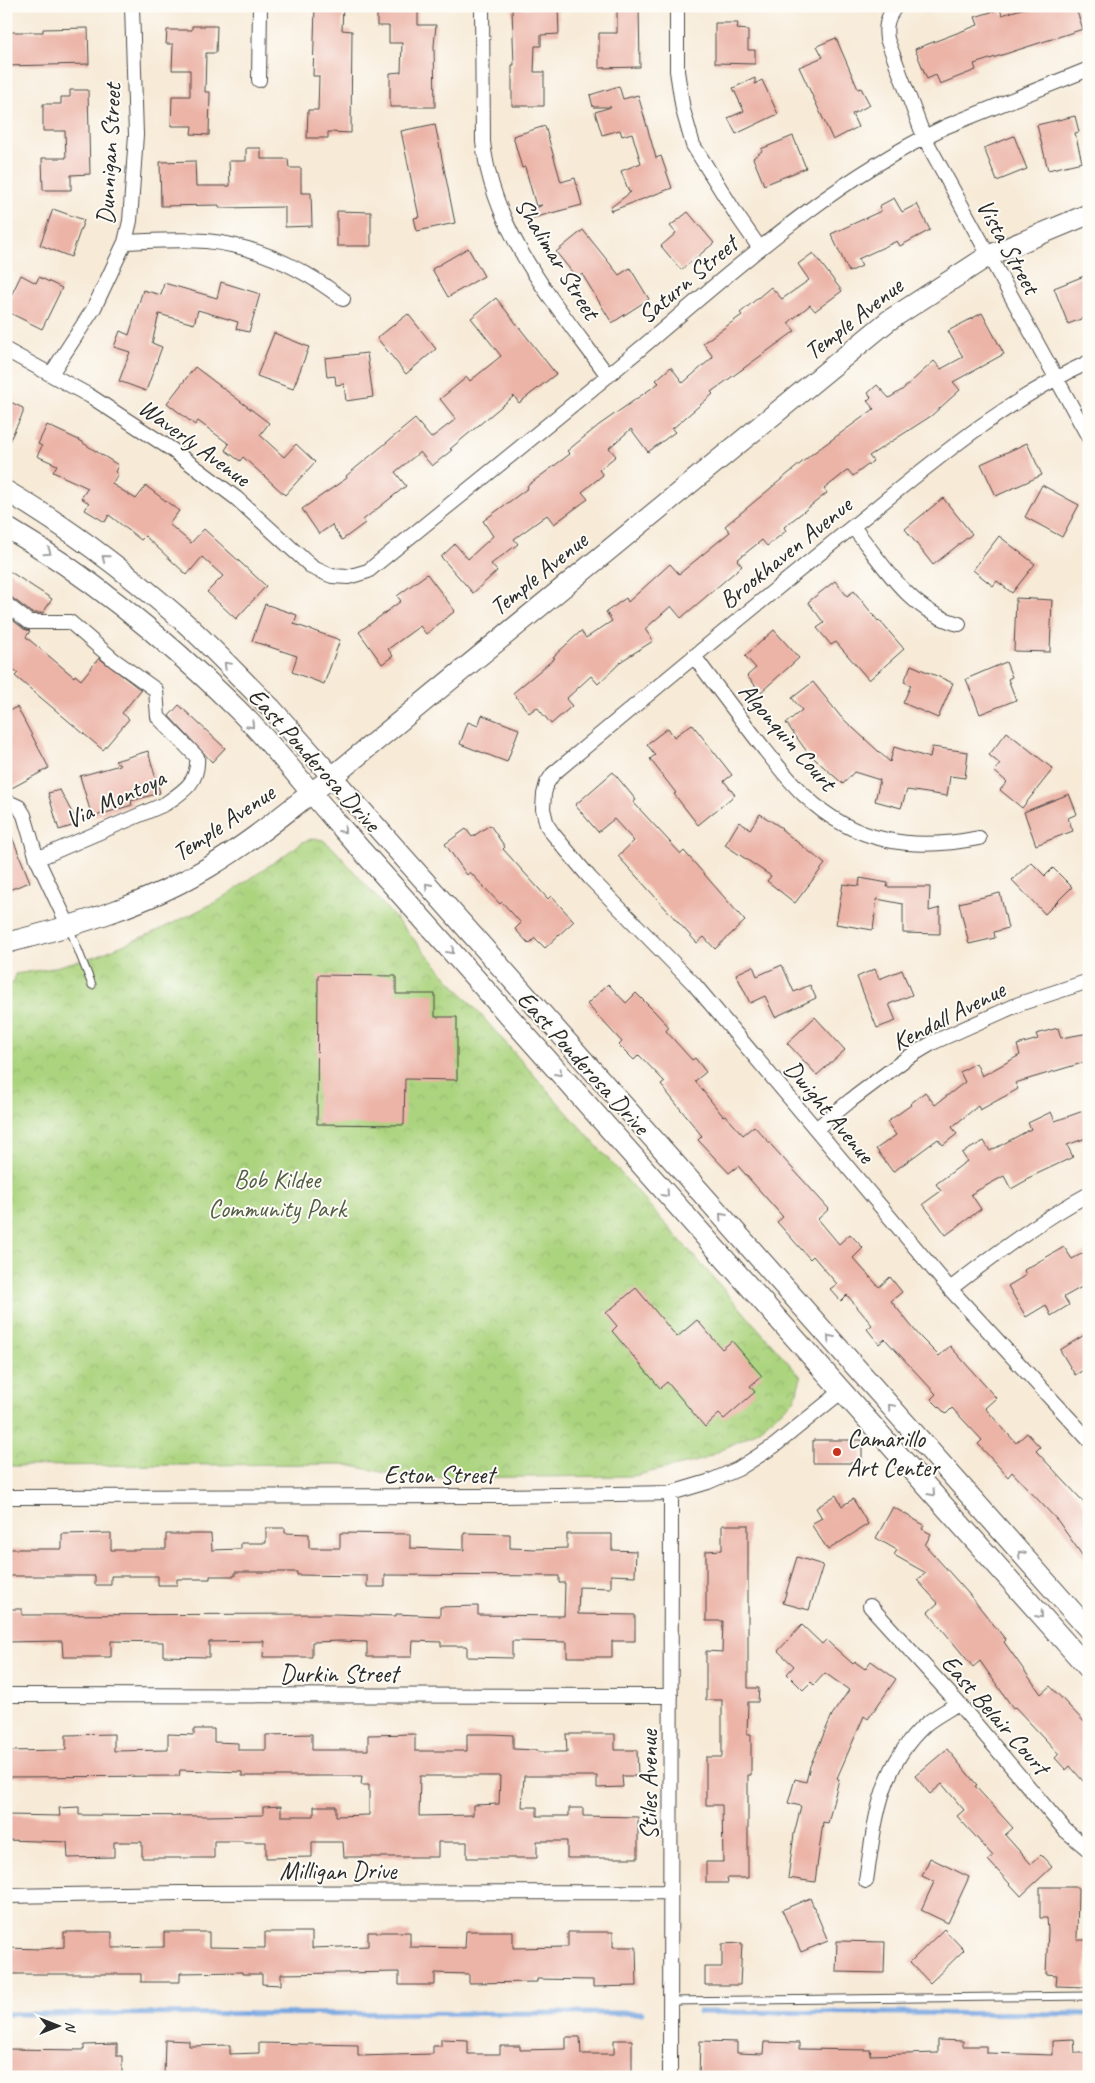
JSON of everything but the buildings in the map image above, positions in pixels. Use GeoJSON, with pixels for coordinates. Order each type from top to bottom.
{"type":"FeatureCollection","features":[{"type":"Feature","properties":{"kind":"main road","name":"Temple Avenue"},"geometry":{"type":"LineString","coordinates":[[6,943],[103,917],[146,900],[208,868],[248,842],[332,777],[851,350],[915,302],[988,256],[1034,235],[1089,214]]}},
{"type":"Feature","properties":{"kind":"main road","name":"East Ponderosa Drive"},"geometry":{"type":"LineString","coordinates":[[6,491],[41,511],[101,554],[184,623],[271,708],[1089,1630]]}},
{"type":"Feature","properties":{"kind":"main road","name":"East Ponderosa Drive"},"geometry":{"type":"LineString","coordinates":[[6,527],[47,551],[150,629],[235,707],[289,765],[311,793],[1089,1669]]}},
{"type":"Feature","properties":{"kind":"main road"},"geometry":{"type":"LineString","coordinates":[[842,1391],[863,1374]]}},
{"type":"Feature","properties":{"kind":"street","name":"Dunnigan Street"},"geometry":{"type":"LineString","coordinates":[[51,374],[94,308],[125,242],[130,221],[136,136],[132,6]]}},
{"type":"Feature","properties":{"kind":"street"},"geometry":{"type":"LineString","coordinates":[[259,80],[260,6]]}},
{"type":"Feature","properties":{"kind":"street","name":"Shalimar Street"},"geometry":{"type":"LineString","coordinates":[[482,6],[483,142],[485,161],[494,196],[510,233],[544,289],[608,376]]}},
{"type":"Feature","properties":{"kind":"street"},"geometry":{"type":"LineString","coordinates":[[677,6],[677,71],[683,110],[693,145],[736,214],[760,248]]}},
{"type":"Feature","properties":{"kind":"street","name":"Vista Street"},"geometry":{"type":"LineString","coordinates":[[896,6],[887,20],[887,39],[924,137],[1089,438]]}},
{"type":"Feature","properties":{"kind":"street","name":"Saturn Street"},"geometry":{"type":"LineString","coordinates":[[348,577],[368,571],[608,376],[760,248],[841,186],[924,137],[1043,86],[1089,69]]}},
{"type":"Feature","properties":{"kind":"street"},"geometry":{"type":"LineString","coordinates":[[125,242],[207,241],[258,252],[306,273],[343,299]]}},
{"type":"Feature","properties":{"kind":"street","name":"Waverly Avenue"},"geometry":{"type":"LineString","coordinates":[[6,350],[90,396],[193,464],[236,498],[313,568],[332,576],[348,577]]}},
{"type":"Feature","properties":{"kind":"street","name":"Brookhaven Avenue"},"geometry":{"type":"LineString","coordinates":[[543,809],[547,783],[553,774],[694,656],[975,429],[1056,377],[1089,362]]}},
{"type":"Feature","properties":{"kind":"street"},"geometry":{"type":"LineString","coordinates":[[853,526],[910,597],[934,615],[959,624]]}},
{"type":"Feature","properties":{"kind":"street","name":"Via Montoya"},"geometry":{"type":"LineString","coordinates":[[6,604],[29,622],[70,622],[114,660],[156,690],[158,717],[197,757],[198,770],[194,779],[183,792],[165,804],[37,859]]}},
{"type":"Feature","properties":{"kind":"street","name":"Algonquin Court"},"geometry":{"type":"LineString","coordinates":[[694,656],[739,717],[793,784],[822,810],[838,820],[873,836],[911,844],[950,844],[979,838]]}},
{"type":"Feature","properties":{"kind":"street","name":"Via Montoya"},"geometry":{"type":"LineString","coordinates":[[6,801],[19,807],[24,815],[37,859],[69,927]]}},
{"type":"Feature","properties":{"kind":"street","name":"Dwight Avenue"},"geometry":{"type":"LineString","coordinates":[[543,809],[547,825],[553,834],[590,878],[694,984],[950,1289],[1089,1440]]}},
{"type":"Feature","properties":{"kind":"street","name":"Kendall Avenue"},"geometry":{"type":"LineString","coordinates":[[816,1129],[850,1100],[907,1058],[934,1042],[1019,1004],[1089,981]]}},
{"type":"Feature","properties":{"kind":"street"},"geometry":{"type":"LineString","coordinates":[[950,1289],[1009,1243],[1055,1212],[1089,1194]]}},
{"type":"Feature","properties":{"kind":"street","name":"Eston Street"},"geometry":{"type":"LineString","coordinates":[[6,1497],[500,1496],[671,1493],[708,1482],[738,1469],[774,1446],[842,1391]]}},
{"type":"Feature","properties":{"kind":"street","name":"Stiles Avenue"},"geometry":{"type":"LineString","coordinates":[[670,2077],[671,1493]]}},
{"type":"Feature","properties":{"kind":"street","name":"East Belair Court"},"geometry":{"type":"LineString","coordinates":[[870,1606],[958,1703],[1065,1830],[1089,1850]]}},
{"type":"Feature","properties":{"kind":"street","name":"Durkin Street"},"geometry":{"type":"LineString","coordinates":[[6,1695],[671,1696]]}},
{"type":"Feature","properties":{"kind":"street"},"geometry":{"type":"LineString","coordinates":[[866,1881],[876,1812],[895,1763],[904,1749],[927,1723],[958,1703]]}},
{"type":"Feature","properties":{"kind":"street","name":"Milligan Drive"},"geometry":{"type":"LineString","coordinates":[[6,1896],[180,1893],[670,1892]]}},
{"type":"Feature","properties":{"kind":"lane"},"geometry":{"type":"LineString","coordinates":[[69,927],[92,985]]}},
{"type":"Feature","properties":{"kind":"lane"},"geometry":{"type":"LineString","coordinates":[[671,2001],[1089,1996]]}},
{"type":"Feature","properties":{"kind":"green space","name":"Bob Kildee Community Park"},"geometry":{"type":"Polygon","coordinates":[[[314,838],[323,840],[334,849],[801,1377],[795,1399],[754,1433],[702,1460],[633,1476],[411,1478],[342,1464],[6,1466],[6,984],[14,983],[15,974],[48,969],[96,956],[157,931],[220,900],[303,842],[314,838]]]}},
{"type":"Feature","properties":{"kind":"waterway"},"geometry":{"type":"LineString","coordinates":[[698,2012],[1089,2014]]}},
{"type":"Feature","properties":{"kind":"waterway"},"geometry":{"type":"LineString","coordinates":[[6,2014],[642,2013]]}},
{"type":"Feature","properties":{"kind":"place","name":"Camarillo Art Center"},"geometry":{"type":"Point","coordinates":[837,1452]}}]}
